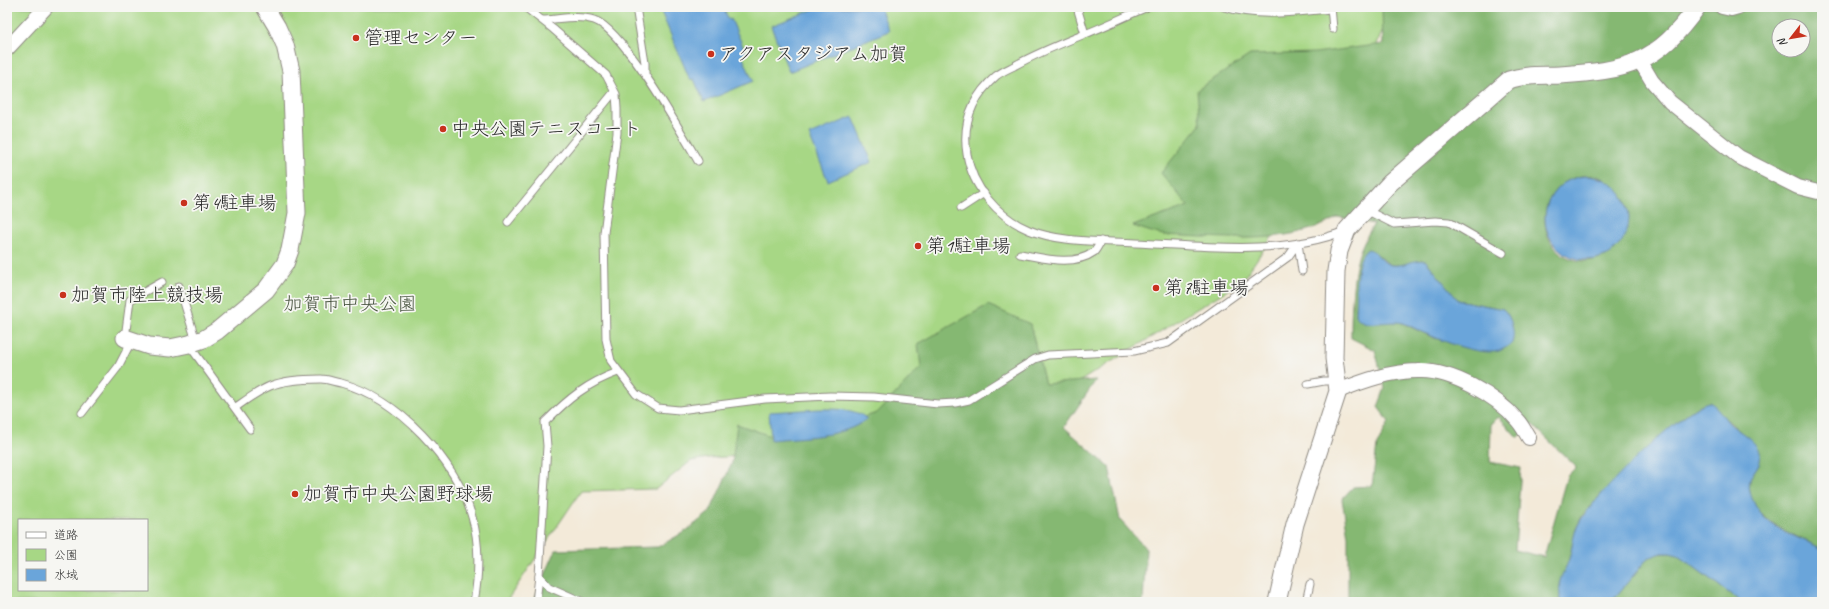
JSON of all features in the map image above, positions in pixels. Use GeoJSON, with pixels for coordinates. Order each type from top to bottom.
{"type":"FeatureCollection","features":[{"type":"Feature","properties":{"kind":"street"},"geometry":{"type":"LineString","coordinates":[[7,49],[46,7]]}},
{"type":"Feature","properties":{"kind":"street"},"geometry":{"type":"LineString","coordinates":[[1277,602],[1295,524],[1338,386],[1334,358],[1336,271],[1339,251],[1347,230],[1364,209],[1390,183],[1509,80],[1525,75],[1600,71],[1640,61],[1662,47],[1672,38],[1697,7]]}},
{"type":"Feature","properties":{"kind":"street"},"geometry":{"type":"LineString","coordinates":[[1722,7],[1731,9],[1738,7]]}},
{"type":"Feature","properties":{"kind":"street"},"geometry":{"type":"LineString","coordinates":[[128,339],[149,346],[170,348],[192,343],[217,330],[266,290],[285,264],[290,250],[297,213],[291,71],[285,45],[269,8]]}},
{"type":"Feature","properties":{"kind":"street"},"geometry":{"type":"LineString","coordinates":[[1640,61],[1652,81],[1670,102],[1739,157],[1798,187],[1822,193]]}},
{"type":"Feature","properties":{"kind":"street"},"geometry":{"type":"LineString","coordinates":[[1338,386],[1419,370],[1445,375],[1465,382],[1501,404],[1518,420],[1529,438]]}},
{"type":"Feature","properties":{"kind":"lane"},"geometry":{"type":"LineString","coordinates":[[525,7],[543,20],[606,74],[614,92],[617,109],[617,133],[604,233],[603,292],[606,339],[610,361],[618,372],[636,394],[658,408],[680,410],[765,399],[799,397],[874,397],[914,402],[955,403],[969,400],[1035,359],[1048,355],[1134,351],[1168,343],[1288,256],[1298,243]]}},
{"type":"Feature","properties":{"kind":"lane"},"geometry":{"type":"LineString","coordinates":[[636,7],[645,63],[644,74]]}},
{"type":"Feature","properties":{"kind":"lane"},"geometry":{"type":"LineString","coordinates":[[1077,7],[1085,34]]}},
{"type":"Feature","properties":{"kind":"lane"},"geometry":{"type":"LineString","coordinates":[[1147,7],[1053,46],[997,75],[984,89],[973,104],[966,121],[965,144],[968,163],[977,184],[990,202],[1008,219],[1029,230],[1053,237],[1101,241],[1256,246],[1298,243],[1331,236],[1347,230]]}},
{"type":"Feature","properties":{"kind":"lane"},"geometry":{"type":"LineString","coordinates":[[1224,7],[1267,15],[1331,8],[1333,29]]}},
{"type":"Feature","properties":{"kind":"lane"},"geometry":{"type":"LineString","coordinates":[[543,20],[580,17],[596,20],[610,32],[634,59],[698,161]]}},
{"type":"Feature","properties":{"kind":"lane"},"geometry":{"type":"LineString","coordinates":[[508,222],[614,92]]}},
{"type":"Feature","properties":{"kind":"lane"},"geometry":{"type":"LineString","coordinates":[[961,208],[984,193]]}},
{"type":"Feature","properties":{"kind":"lane"},"geometry":{"type":"LineString","coordinates":[[1364,209],[1394,224],[1435,221],[1449,222],[1503,253]]}},
{"type":"Feature","properties":{"kind":"lane"},"geometry":{"type":"LineString","coordinates":[[1020,254],[1056,260],[1079,258],[1095,251],[1101,241]]}},
{"type":"Feature","properties":{"kind":"lane"},"geometry":{"type":"LineString","coordinates":[[1298,243],[1302,271]]}},
{"type":"Feature","properties":{"kind":"lane"},"geometry":{"type":"LineString","coordinates":[[82,413],[118,367],[128,339],[130,300],[162,282]]}},
{"type":"Feature","properties":{"kind":"lane"},"geometry":{"type":"LineString","coordinates":[[179,286],[192,343],[250,429]]}},
{"type":"Feature","properties":{"kind":"lane"},"geometry":{"type":"LineString","coordinates":[[536,602],[548,446],[545,422],[576,393],[592,383],[618,372]]}},
{"type":"Feature","properties":{"kind":"lane"},"geometry":{"type":"LineString","coordinates":[[236,407],[269,387],[293,380],[322,378],[364,390],[385,403],[411,424],[432,446],[460,484],[472,517],[477,545],[478,568],[474,602]]}},
{"type":"Feature","properties":{"kind":"lane"},"geometry":{"type":"LineString","coordinates":[[1308,384],[1324,380],[1338,386]]}},
{"type":"Feature","properties":{"kind":"lane"},"geometry":{"type":"LineString","coordinates":[[539,576],[549,586],[583,602]]}},
{"type":"Feature","properties":{"kind":"lane"},"geometry":{"type":"LineString","coordinates":[[1306,602],[1310,584]]}},
{"type":"Feature","properties":{"kind":"green space","name":"加賀市中央公園"},"geometry":{"type":"Polygon","coordinates":[[[7,7],[1389,7],[1389,16],[1346,116],[1281,224],[1242,281],[1077,383],[758,455],[708,458],[691,461],[656,489],[581,491],[506,602],[7,602],[7,7]]]}},
{"type":"Feature","properties":{"kind":"green space"},"geometry":{"type":"Polygon","coordinates":[[[1382,7],[1822,7],[1822,549],[1786,531],[1763,516],[1755,506],[1750,494],[1750,481],[1752,474],[1759,464],[1754,444],[1725,418],[1702,404],[1681,418],[1653,443],[1605,490],[1582,516],[1576,529],[1568,564],[1560,581],[1560,602],[1348,602],[1348,536],[1342,499],[1353,487],[1372,486],[1377,445],[1389,422],[1378,407],[1385,388],[1375,350],[1351,338],[1351,317],[1356,266],[1363,243],[1374,224],[1338,217],[1323,225],[1306,231],[1272,237],[1255,238],[1163,235],[1133,226],[1188,206],[1161,173],[1200,125],[1197,90],[1250,55],[1315,53],[1383,44],[1382,7]],[[1581,176],[1564,183],[1553,194],[1546,207],[1545,222],[1548,237],[1556,249],[1568,258],[1584,261],[1594,260],[1609,252],[1623,236],[1629,218],[1625,199],[1610,183],[1598,177],[1581,176]],[[1373,251],[1357,278],[1355,311],[1392,322],[1400,322],[1434,338],[1478,350],[1499,351],[1512,343],[1512,329],[1509,316],[1503,309],[1458,300],[1429,264],[1422,260],[1402,265],[1390,265],[1373,251]],[[1499,417],[1491,423],[1490,462],[1521,468],[1515,550],[1544,557],[1567,476],[1576,467],[1532,424],[1518,438],[1499,417]]]}},
{"type":"Feature","properties":{"kind":"green space"},"geometry":{"type":"Polygon","coordinates":[[[988,305],[1030,324],[1045,384],[1096,380],[1064,427],[1109,467],[1120,520],[1146,549],[1143,602],[533,602],[556,550],[658,547],[686,531],[710,512],[732,463],[737,424],[776,438],[848,422],[877,413],[921,367],[918,344],[988,305]]]}},
{"type":"Feature","properties":{"kind":"green space"},"geometry":{"type":"Polygon","coordinates":[[[1670,553],[1678,555],[1741,602],[1611,602],[1648,558],[1656,554],[1670,553]]]}},
{"type":"Feature","properties":{"kind":"water","name":"アクアスタジアム加賀"},"geometry":{"type":"Polygon","coordinates":[[[659,7],[723,7],[729,20],[731,19],[746,53],[742,55],[753,81],[704,102],[694,79],[690,80],[659,7]]]}},
{"type":"Feature","properties":{"kind":"water","name":"アクアスタジアム加賀"},"geometry":{"type":"Polygon","coordinates":[[[819,7],[880,7],[889,31],[789,72],[771,26],[819,7]]]}},
{"type":"Feature","properties":{"kind":"water","name":"アクアスタジアム加賀"},"geometry":{"type":"Polygon","coordinates":[[[853,117],[872,162],[828,181],[809,135],[853,117]]]}},
{"type":"Feature","properties":{"kind":"water"},"geometry":{"type":"Polygon","coordinates":[[[1587,176],[1603,179],[1617,188],[1626,202],[1629,218],[1626,234],[1617,248],[1603,257],[1587,260],[1571,257],[1557,248],[1548,234],[1545,218],[1548,202],[1557,188],[1571,179],[1587,176]]]}},
{"type":"Feature","properties":{"kind":"water"},"geometry":{"type":"Polygon","coordinates":[[[1368,249],[1391,265],[1400,265],[1422,260],[1426,261],[1458,300],[1503,309],[1512,325],[1512,343],[1499,351],[1478,351],[1452,344],[1400,322],[1368,323],[1357,318],[1355,311],[1358,269],[1363,254],[1368,249]]]}},
{"type":"Feature","properties":{"kind":"water"},"geometry":{"type":"Polygon","coordinates":[[[1709,402],[1718,409],[1730,424],[1751,440],[1758,449],[1761,458],[1751,477],[1749,489],[1761,514],[1774,526],[1822,549],[1822,602],[1741,602],[1678,555],[1662,553],[1648,558],[1611,602],[1560,602],[1561,579],[1570,557],[1577,528],[1587,511],[1639,455],[1660,436],[1697,407],[1709,402]]]}},
{"type":"Feature","properties":{"kind":"water"},"geometry":{"type":"Polygon","coordinates":[[[819,409],[851,411],[862,415],[867,419],[846,430],[821,436],[771,440],[769,412],[819,409]]]}},
{"type":"Feature","properties":{"kind":"place","name":"管理センター"},"geometry":{"type":"Point","coordinates":[356,38]}},
{"type":"Feature","properties":{"kind":"place","name":"アクアスタジアム加賀"},"geometry":{"type":"Point","coordinates":[711,54]}},
{"type":"Feature","properties":{"kind":"place","name":"中央公園テニスコート"},"geometry":{"type":"Point","coordinates":[443,129]}},
{"type":"Feature","properties":{"kind":"place","name":"第4駐車場"},"geometry":{"type":"Point","coordinates":[184,203]}},
{"type":"Feature","properties":{"kind":"place","name":"第1駐車場"},"geometry":{"type":"Point","coordinates":[918,246]}},
{"type":"Feature","properties":{"kind":"place","name":"第7駐車場"},"geometry":{"type":"Point","coordinates":[1156,288]}},
{"type":"Feature","properties":{"kind":"place","name":"加賀市陸上競技場"},"geometry":{"type":"Point","coordinates":[63,295]}},
{"type":"Feature","properties":{"kind":"place","name":"加賀市中央公園野球場"},"geometry":{"type":"Point","coordinates":[295,494]}}]}
